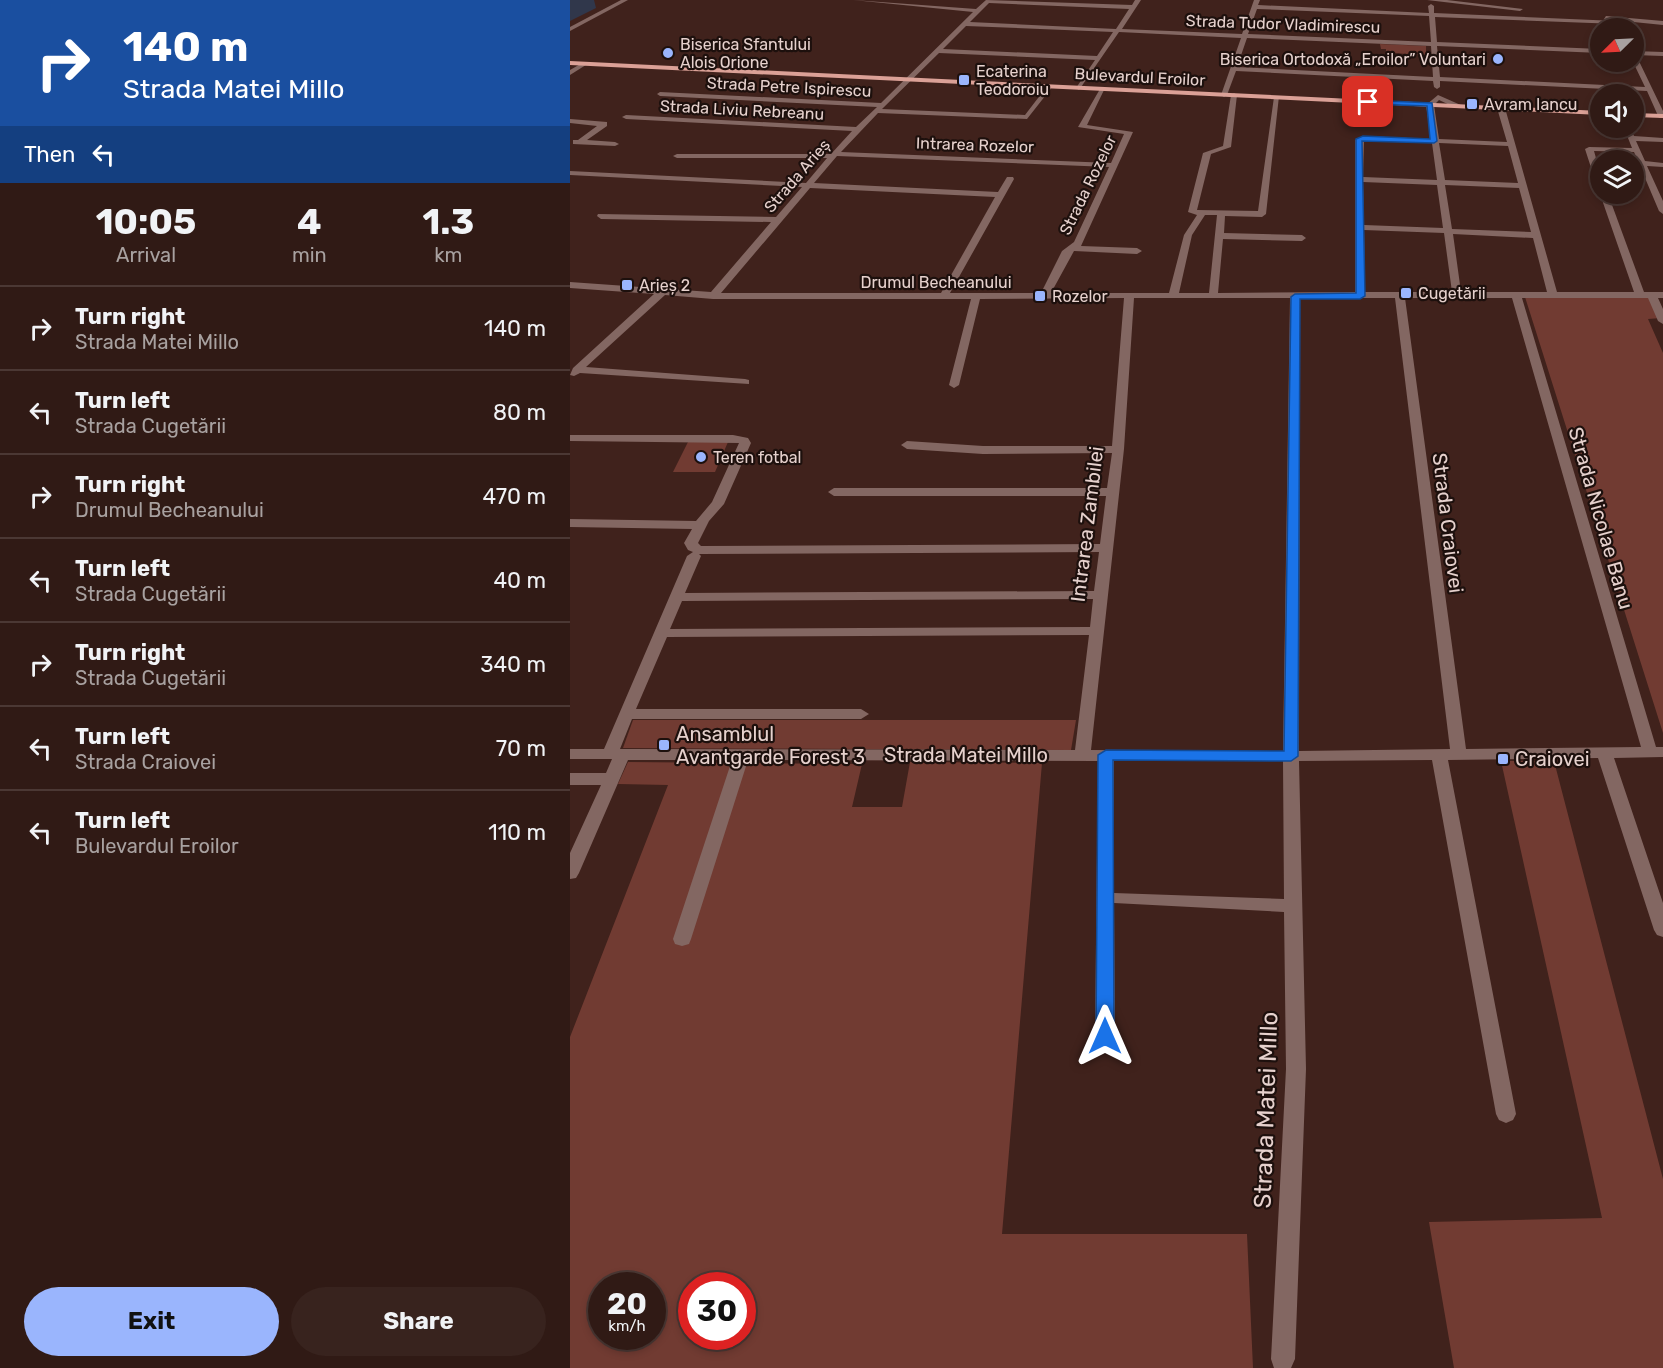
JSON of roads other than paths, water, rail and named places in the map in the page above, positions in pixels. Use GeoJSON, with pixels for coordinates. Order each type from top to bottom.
{"type":"FeatureCollection","features":[{"type":"Feature","properties":{"kind":"main road","name":"Bulevardul Eroilor"},"geometry":{"type":"LineString","coordinates":[[570,63],[1590,112]]}},
{"type":"Feature","properties":{"kind":"main road"},"geometry":{"type":"LineString","coordinates":[[1644,115],[1663,116]]}},
{"type":"Feature","properties":{"kind":"street"},"geometry":{"type":"LineString","coordinates":[[570,29],[625,0]]}},
{"type":"Feature","properties":{"kind":"street"},"geometry":{"type":"LineString","coordinates":[[856,0],[978,10]]}},
{"type":"Feature","properties":{"kind":"street"},"geometry":{"type":"LineString","coordinates":[[1078,88],[1138,0]]}},
{"type":"Feature","properties":{"kind":"street"},"geometry":{"type":"LineString","coordinates":[[1249,0],[1256,3],[1432,15],[1590,19]]}},
{"type":"Feature","properties":{"kind":"street"},"geometry":{"type":"LineString","coordinates":[[1438,97],[1430,0],[1531,10]]}},
{"type":"Feature","properties":{"kind":"street"},"geometry":{"type":"LineString","coordinates":[[989,1],[1133,7]]}},
{"type":"Feature","properties":{"kind":"street","name":"Strada Arieș"},"geometry":{"type":"LineString","coordinates":[[713,296],[858,129],[989,1]]}},
{"type":"Feature","properties":{"kind":"street"},"geometry":{"type":"LineString","coordinates":[[1224,95],[1256,3]]}},
{"type":"Feature","properties":{"kind":"street"},"geometry":{"type":"LineString","coordinates":[[1554,12],[1593,18]]}},
{"type":"Feature","properties":{"kind":"street"},"geometry":{"type":"LineString","coordinates":[[1544,19],[1548,30]]}},
{"type":"Feature","properties":{"kind":"street"},"geometry":{"type":"LineString","coordinates":[[1644,23],[1663,23]]}},
{"type":"Feature","properties":{"kind":"street","name":"Strada Tudor Vladimirescu"},"geometry":{"type":"LineString","coordinates":[[965,24],[1590,51]]}},
{"type":"Feature","properties":{"kind":"street"},"geometry":{"type":"LineString","coordinates":[[938,51],[1098,58]]}},
{"type":"Feature","properties":{"kind":"street"},"geometry":{"type":"LineString","coordinates":[[1644,55],[1663,54]]}},
{"type":"Feature","properties":{"kind":"street"},"geometry":{"type":"LineString","coordinates":[[570,73],[586,63]]}},
{"type":"Feature","properties":{"kind":"street"},"geometry":{"type":"LineString","coordinates":[[1232,69],[1649,88]]}},
{"type":"Feature","properties":{"kind":"street"},"geometry":{"type":"LineString","coordinates":[[1642,72],[1663,116]]}},
{"type":"Feature","properties":{"kind":"street","name":"Strada Petre Ispirescu"},"geometry":{"type":"LineString","coordinates":[[660,94],[1027,117],[1050,86]]}},
{"type":"Feature","properties":{"kind":"street","name":"Strada Rozelor"},"geometry":{"type":"LineString","coordinates":[[1044,297],[1067,251],[1078,244],[1130,132],[1082,127],[1102,89]]}},
{"type":"Feature","properties":{"kind":"street"},"geometry":{"type":"LineString","coordinates":[[1234,95],[1227,147],[1208,152],[1191,211],[1262,214],[1277,97]]}},
{"type":"Feature","properties":{"kind":"street"},"geometry":{"type":"LineString","coordinates":[[1438,97],[1430,105],[1457,295]]}},
{"type":"Feature","properties":{"kind":"street"},"geometry":{"type":"LineString","coordinates":[[1438,97],[1460,106]]}},
{"type":"Feature","properties":{"kind":"street"},"geometry":{"type":"LineString","coordinates":[[1501,108],[1553,295]]}},
{"type":"Feature","properties":{"kind":"street","name":"Strada Liviu Rebreanu"},"geometry":{"type":"LineString","coordinates":[[626,117],[858,129]]}},
{"type":"Feature","properties":{"kind":"street"},"geometry":{"type":"LineString","coordinates":[[570,121],[604,124],[580,142]]}},
{"type":"Feature","properties":{"kind":"street"},"geometry":{"type":"LineString","coordinates":[[1590,151],[1589,148],[1636,150],[1632,138],[1663,140]]}},
{"type":"Feature","properties":{"kind":"street"},"geometry":{"type":"LineString","coordinates":[[1360,296],[1360,139],[1510,144]]}},
{"type":"Feature","properties":{"kind":"street"},"geometry":{"type":"LineString","coordinates":[[570,142],[615,144]]}},
{"type":"Feature","properties":{"kind":"street","name":"Intrarea Rozelor"},"geometry":{"type":"LineString","coordinates":[[677,156],[834,155],[1114,165]]}},
{"type":"Feature","properties":{"kind":"street"},"geometry":{"type":"LineString","coordinates":[[1644,163],[1663,165]]}},
{"type":"Feature","properties":{"kind":"street"},"geometry":{"type":"LineString","coordinates":[[1644,168],[1663,211]]}},
{"type":"Feature","properties":{"kind":"street"},"geometry":{"type":"LineString","coordinates":[[570,172],[1001,195]]}},
{"type":"Feature","properties":{"kind":"street"},"geometry":{"type":"LineString","coordinates":[[943,297],[1010,179]]}},
{"type":"Feature","properties":{"kind":"street"},"geometry":{"type":"LineString","coordinates":[[1360,179],[1523,186]]}},
{"type":"Feature","properties":{"kind":"street"},"geometry":{"type":"LineString","coordinates":[[1650,182],[1663,183]]}},
{"type":"Feature","properties":{"kind":"street"},"geometry":{"type":"LineString","coordinates":[[1608,204],[1640,295]]}},
{"type":"Feature","properties":{"kind":"street"},"geometry":{"type":"LineString","coordinates":[[1173,297],[1188,235],[1202,213]]}},
{"type":"Feature","properties":{"kind":"street"},"geometry":{"type":"LineString","coordinates":[[1213,297],[1221,214]]}},
{"type":"Feature","properties":{"kind":"street"},"geometry":{"type":"LineString","coordinates":[[601,216],[779,220]]}},
{"type":"Feature","properties":{"kind":"street"},"geometry":{"type":"LineString","coordinates":[[1361,227],[1536,235]]}},
{"type":"Feature","properties":{"kind":"street"},"geometry":{"type":"LineString","coordinates":[[1220,236],[1302,238]]}},
{"type":"Feature","properties":{"kind":"street"},"geometry":{"type":"LineString","coordinates":[[1073,248],[1137,251]]}},
{"type":"Feature","properties":{"kind":"street","name":"Drumul Becheanului"},"geometry":{"type":"LineString","coordinates":[[572,287],[713,296],[1663,295]]}},
{"type":"Feature","properties":{"kind":"street"},"geometry":{"type":"LineString","coordinates":[[574,373],[662,292]]}},
{"type":"Feature","properties":{"kind":"street","name":"Strada Nicolae Banu"},"geometry":{"type":"LineString","coordinates":[[1516,295],[1656,752]]}},
{"type":"Feature","properties":{"kind":"street"},"geometry":{"type":"LineString","coordinates":[[1652,295],[1663,321]]}},
{"type":"Feature","properties":{"kind":"street","name":"Strada Craiovei"},"geometry":{"type":"LineString","coordinates":[[1400,296],[1459,754]]}},
{"type":"Feature","properties":{"kind":"street"},"geometry":{"type":"LineString","coordinates":[[954,385],[976,297]]}},
{"type":"Feature","properties":{"kind":"street","name":"Intrarea Zambilei"},"geometry":{"type":"LineString","coordinates":[[1082,755],[1118,447],[1129,297]]}},
{"type":"Feature","properties":{"kind":"street"},"geometry":{"type":"LineString","coordinates":[[1291,756],[1295,297]]}},
{"type":"Feature","properties":{"kind":"street"},"geometry":{"type":"LineString","coordinates":[[574,373],[745,382]]}},
{"type":"Feature","properties":{"kind":"street"},"geometry":{"type":"LineString","coordinates":[[570,438],[733,438],[746,443],[718,504],[699,525],[691,543],[696,553]]}},
{"type":"Feature","properties":{"kind":"street"},"geometry":{"type":"LineString","coordinates":[[908,445],[983,450],[1118,447]]}},
{"type":"Feature","properties":{"kind":"street"},"geometry":{"type":"LineString","coordinates":[[1012,445],[1118,447]]}},
{"type":"Feature","properties":{"kind":"street"},"geometry":{"type":"LineString","coordinates":[[834,492],[1113,492]]}},
{"type":"Feature","properties":{"kind":"street"},"geometry":{"type":"LineString","coordinates":[[570,523],[699,525]]}},
{"type":"Feature","properties":{"kind":"street"},"geometry":{"type":"LineString","coordinates":[[696,553],[1106,548]]}},
{"type":"Feature","properties":{"kind":"street"},"geometry":{"type":"LineString","coordinates":[[570,873],[612,779],[616,753],[627,714],[696,553]]}},
{"type":"Feature","properties":{"kind":"street"},"geometry":{"type":"LineString","coordinates":[[676,597],[1101,595]]}},
{"type":"Feature","properties":{"kind":"street"},"geometry":{"type":"LineString","coordinates":[[661,633],[1096,631]]}},
{"type":"Feature","properties":{"kind":"street"},"geometry":{"type":"LineString","coordinates":[[627,714],[861,714]]}},
{"type":"Feature","properties":{"kind":"street","name":"Strada Matei Millo"},"geometry":{"type":"LineString","coordinates":[[570,754],[1291,756],[1656,752]]}},
{"type":"Feature","properties":{"kind":"street"},"geometry":{"type":"LineString","coordinates":[[682,939],[742,753]]}},
{"type":"Feature","properties":{"kind":"street"},"geometry":{"type":"LineString","coordinates":[[1604,753],[1663,930]]}},
{"type":"Feature","properties":{"kind":"street"},"geometry":{"type":"LineString","coordinates":[[1105,1036],[1106,755]]}},
{"type":"Feature","properties":{"kind":"street"},"geometry":{"type":"LineString","coordinates":[[1439,755],[1506,1114]]}},
{"type":"Feature","properties":{"kind":"street","name":"Strada Matei Millo"},"geometry":{"type":"LineString","coordinates":[[1283,1359],[1296,1069],[1291,756]]}},
{"type":"Feature","properties":{"kind":"street"},"geometry":{"type":"LineString","coordinates":[[570,778],[612,779]]}},
{"type":"Feature","properties":{"kind":"street"},"geometry":{"type":"LineString","coordinates":[[1119,898],[1294,906]]}},
{"type":"Feature","properties":{"kind":"place","name":"Biserica Sfantului Alois Orione"},"geometry":{"type":"Point","coordinates":[668,53]}},
{"type":"Feature","properties":{"kind":"place","name":"Biserica Ortodoxă „Eroilor” Voluntari"},"geometry":{"type":"Point","coordinates":[1498,59]}},
{"type":"Feature","properties":{"kind":"place","name":"Ecaterina Teodoroiu"},"geometry":{"type":"Point","coordinates":[964,80]}},
{"type":"Feature","properties":{"kind":"place","name":"Avram Iancu"},"geometry":{"type":"Point","coordinates":[1472,104]}},
{"type":"Feature","properties":{"kind":"place","name":"Arieș 2"},"geometry":{"type":"Point","coordinates":[627,285]}},
{"type":"Feature","properties":{"kind":"place","name":"Cugetării"},"geometry":{"type":"Point","coordinates":[1406,293]}},
{"type":"Feature","properties":{"kind":"place","name":"Rozelor"},"geometry":{"type":"Point","coordinates":[1040,296]}},
{"type":"Feature","properties":{"kind":"place","name":"Teren fotbal"},"geometry":{"type":"Point","coordinates":[701,457]}},
{"type":"Feature","properties":{"kind":"place","name":"Ansamblul Avantgarde Forest 3"},"geometry":{"type":"Point","coordinates":[664,745]}},
{"type":"Feature","properties":{"kind":"place","name":"Craiovei"},"geometry":{"type":"Point","coordinates":[1503,759]}}]}
